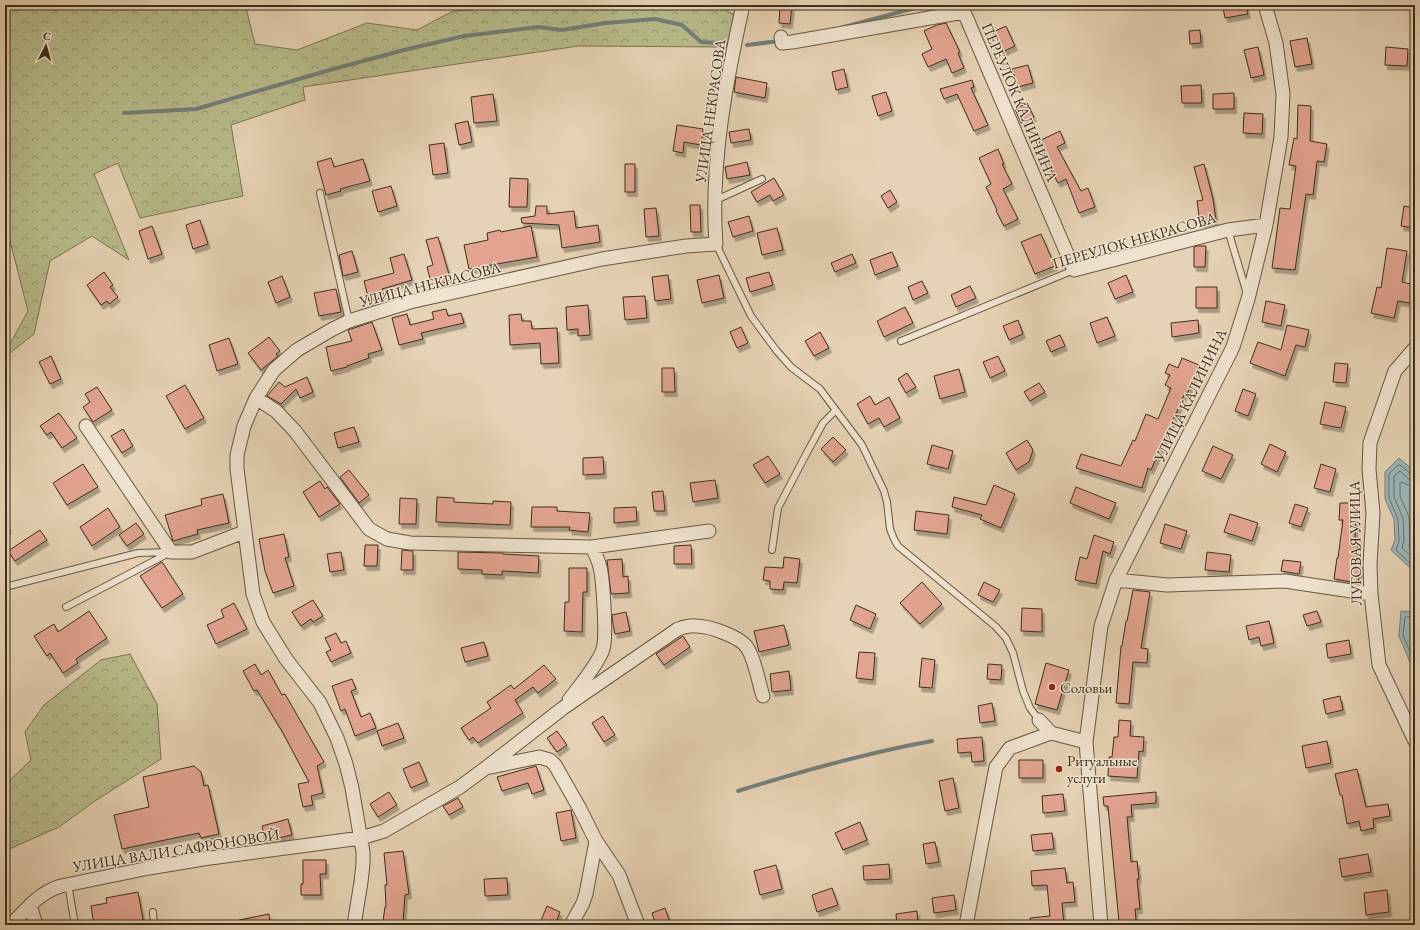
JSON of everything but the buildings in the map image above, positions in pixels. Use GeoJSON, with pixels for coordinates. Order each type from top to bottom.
{"type":"FeatureCollection","features":[{"type":"Feature","properties":{"kind":"street","name":"УЛИЦА НЕКРАСОВА"},"geometry":{"type":"LineString","coordinates":[[354,925],[363,864],[361,838],[346,764],[337,738],[320,703],[286,659],[263,622],[252,594],[237,469],[237,455],[242,432],[256,398],[274,370],[297,350],[349,321],[410,302],[602,259],[686,246],[716,244],[714,200],[718,145],[734,44],[743,5]]}},
{"type":"Feature","properties":{"kind":"street","name":"УЛИЦА КАЛИНИНА"},"geometry":{"type":"LineString","coordinates":[[1101,925],[1086,742],[1101,626],[1116,580],[1234,347],[1248,299],[1266,225],[1281,137],[1283,94],[1276,43],[1265,5]]}},
{"type":"Feature","properties":{"kind":"street","name":"ПЕРЕУЛОК КАЛИНИНА"},"geometry":{"type":"LineString","coordinates":[[781,40],[832,36],[964,12],[1074,270]]}},
{"type":"Feature","properties":{"kind":"street","name":"ПЕРЕУЛОК НЕКРАСОВА"},"geometry":{"type":"LineString","coordinates":[[1074,270],[1228,230],[1266,225]]}},
{"type":"Feature","properties":{"kind":"street","name":"ЛУГОВАЯ УЛИЦА"},"geometry":{"type":"LineString","coordinates":[[1415,348],[1395,371],[1370,443],[1369,469],[1373,514],[1370,565],[1371,594],[1378,665],[1415,741]]}},
{"type":"Feature","properties":{"kind":"street"},"geometry":{"type":"LineString","coordinates":[[256,398],[276,411],[295,431],[369,529],[387,539],[410,543],[592,547],[709,531]]}},
{"type":"Feature","properties":{"kind":"street"},"geometry":{"type":"LineString","coordinates":[[86,426],[171,552],[192,552],[244,532]]}},
{"type":"Feature","properties":{"kind":"street"},"geometry":{"type":"LineString","coordinates":[[563,708],[600,658],[604,649],[605,638],[602,581],[597,556],[592,547]]}},
{"type":"Feature","properties":{"kind":"street"},"geometry":{"type":"LineString","coordinates":[[1116,580],[1167,585],[1285,581],[1371,594]]}},
{"type":"Feature","properties":{"kind":"street"},"geometry":{"type":"LineString","coordinates":[[563,708],[678,629],[694,625],[704,626],[730,636],[741,641],[748,648],[763,696]]}},
{"type":"Feature","properties":{"kind":"street","name":"УЛИЦА ВАЛИ САФРОНОВОЙ"},"geometry":{"type":"LineString","coordinates":[[11,925],[30,904],[52,888],[68,884],[195,860],[361,838],[384,832],[460,787],[487,768],[563,708]]}},
{"type":"Feature","properties":{"kind":"street"},"geometry":{"type":"LineString","coordinates":[[1039,720],[1051,733],[1086,742]]}},
{"type":"Feature","properties":{"kind":"street"},"geometry":{"type":"LineString","coordinates":[[966,925],[996,767],[1010,748],[1051,733]]}},
{"type":"Feature","properties":{"kind":"street"},"geometry":{"type":"LineString","coordinates":[[487,768],[534,757],[550,760],[555,765],[596,841],[618,875],[638,925]]}},
{"type":"Feature","properties":{"kind":"street"},"geometry":{"type":"LineString","coordinates":[[571,925],[583,903],[586,894],[596,841]]}},
{"type":"Feature","properties":{"kind":"street"},"geometry":{"type":"LineString","coordinates":[[30,904],[36,925]]}},
{"type":"Feature","properties":{"kind":"lane"},"geometry":{"type":"LineString","coordinates":[[714,200],[762,179]]}},
{"type":"Feature","properties":{"kind":"lane"},"geometry":{"type":"LineString","coordinates":[[320,193],[349,321]]}},
{"type":"Feature","properties":{"kind":"lane"},"geometry":{"type":"LineString","coordinates":[[1228,230],[1248,299]]}},
{"type":"Feature","properties":{"kind":"lane"},"geometry":{"type":"LineString","coordinates":[[716,244],[751,316],[776,350],[791,367],[820,389],[862,445],[884,491],[887,502],[890,529],[898,546],[995,626],[1006,638],[1013,653],[1023,691],[1030,708],[1039,720]]}},
{"type":"Feature","properties":{"kind":"lane","name":"ПЕРЕУЛОК НЕКРАСОВА"},"geometry":{"type":"LineString","coordinates":[[901,341],[1074,270]]}},
{"type":"Feature","properties":{"kind":"lane"},"geometry":{"type":"LineString","coordinates":[[772,550],[778,508],[824,424],[835,411]]}},
{"type":"Feature","properties":{"kind":"lane"},"geometry":{"type":"LineString","coordinates":[[5,587],[138,553],[171,552]]}},
{"type":"Feature","properties":{"kind":"lane"},"geometry":{"type":"LineString","coordinates":[[66,607],[171,552]]}},
{"type":"Feature","properties":{"kind":"lane"},"geometry":{"type":"LineString","coordinates":[[68,884],[75,925]]}},
{"type":"Feature","properties":{"kind":"lane"},"geometry":{"type":"LineString","coordinates":[[153,912],[154,925]]}},
{"type":"Feature","properties":{"kind":"green space"},"geometry":{"type":"Polygon","coordinates":[[[5,5],[243,5],[247,12],[255,44],[297,50],[367,23],[417,30],[453,11],[554,5],[714,5],[735,15],[729,47],[578,46],[303,87],[305,100],[231,125],[243,196],[140,218],[118,163],[94,174],[129,260],[92,236],[50,261],[34,334],[5,357],[5,353],[28,311],[10,241],[5,198],[5,5]]]}},
{"type":"Feature","properties":{"kind":"green space"},"geometry":{"type":"Polygon","coordinates":[[[130,654],[157,704],[161,759],[95,801],[59,827],[5,851],[5,785],[31,760],[25,732],[44,705],[101,660],[130,654]]]}},
{"type":"Feature","properties":{"kind":"water"},"geometry":{"type":"Polygon","coordinates":[[[1399,458],[1415,472],[1415,569],[1408,566],[1391,550],[1395,540],[1394,519],[1385,499],[1385,472],[1399,458]]]}},
{"type":"Feature","properties":{"kind":"water"},"geometry":{"type":"Polygon","coordinates":[[[5,521],[9,523],[11,534],[5,538],[5,521]]]}},
{"type":"Feature","properties":{"kind":"water"},"geometry":{"type":"Polygon","coordinates":[[[1401,611],[1415,612],[1415,674],[1399,636],[1401,611]]]}},
{"type":"Feature","properties":{"kind":"waterway"},"geometry":{"type":"LineString","coordinates":[[844,27],[926,5]]}},
{"type":"Feature","properties":{"kind":"waterway"},"geometry":{"type":"LineString","coordinates":[[124,113],[196,109],[404,50],[464,36],[538,27],[562,30],[605,23],[655,19],[682,25],[701,42],[733,44]]}},
{"type":"Feature","properties":{"kind":"waterway"},"geometry":{"type":"LineString","coordinates":[[747,45],[779,41]]}},
{"type":"Feature","properties":{"kind":"waterway"},"geometry":{"type":"LineString","coordinates":[[738,791],[834,763],[932,741]]}},
{"type":"Feature","properties":{"kind":"place","name":"Соловьи"},"geometry":{"type":"Point","coordinates":[1052,687]}},
{"type":"Feature","properties":{"kind":"place","name":"Ритуальные услуги"},"geometry":{"type":"Point","coordinates":[1059,769]}}]}
